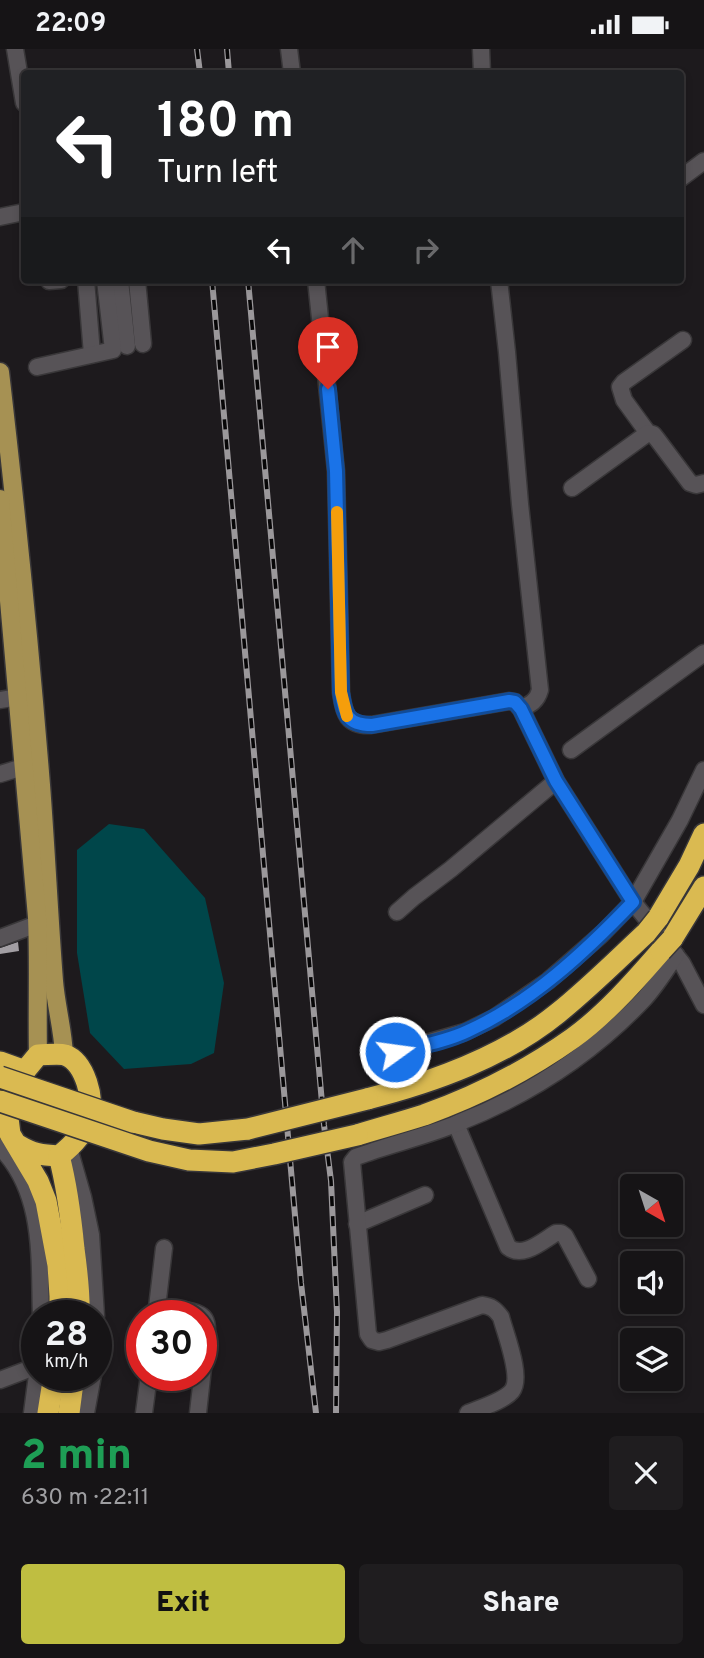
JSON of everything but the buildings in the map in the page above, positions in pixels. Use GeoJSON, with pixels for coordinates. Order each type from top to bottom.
{"type":"FeatureCollection","features":[{"type":"Feature","properties":{"kind":"highway"},"geometry":{"type":"LineString","coordinates":[[0,1077],[133,1122],[199,1134],[248,1129],[433,1080],[504,1049],[557,1014],[652,925],[689,866],[704,834]]}},
{"type":"Feature","properties":{"kind":"highway"},"geometry":{"type":"LineString","coordinates":[[0,1101],[136,1147],[189,1160],[233,1162],[357,1135],[469,1097],[520,1072],[575,1037],[670,949],[704,887]]}},
{"type":"Feature","properties":{"kind":"highway"},"geometry":{"type":"LineString","coordinates":[[0,1062],[32,1063],[64,1055],[73,1060],[83,1073],[91,1104],[89,1118],[78,1139],[64,1152],[30,1153],[7,1139]]}},
{"type":"Feature","properties":{"kind":"highway"},"geometry":{"type":"LineString","coordinates":[[32,1063],[19,1078],[8,1118],[7,1139],[38,1181],[38,1199],[72,1300]]}},
{"type":"Feature","properties":{"kind":"highway"},"geometry":{"type":"LineString","coordinates":[[64,1152],[74,1300]]}},
{"type":"Feature","properties":{"kind":"highway"},"geometry":{"type":"LineString","coordinates":[[48,1413],[51,1391]]}},
{"type":"Feature","properties":{"kind":"highway"},"geometry":{"type":"LineString","coordinates":[[69,1413],[72,1391]]}},
{"type":"Feature","properties":{"kind":"main road"},"geometry":{"type":"LineString","coordinates":[[0,373],[9,519],[41,783],[56,1007],[63,1034],[64,1055]]}},
{"type":"Feature","properties":{"kind":"main road"},"geometry":{"type":"LineString","coordinates":[[0,499],[9,519],[6,629],[9,699],[23,767],[37,924],[39,967],[32,1063]]}},
{"type":"Feature","properties":{"kind":"street"},"geometry":{"type":"LineString","coordinates":[[15,49],[21,85]]}},
{"type":"Feature","properties":{"kind":"street"},"geometry":{"type":"LineString","coordinates":[[289,49],[292,70]]}},
{"type":"Feature","properties":{"kind":"street"},"geometry":{"type":"LineString","coordinates":[[481,49],[482,70]]}},
{"type":"Feature","properties":{"kind":"street"},"geometry":{"type":"LineString","coordinates":[[684,175],[704,161]]}},
{"type":"Feature","properties":{"kind":"street"},"geometry":{"type":"LineString","coordinates":[[0,217],[21,213]]}},
{"type":"Feature","properties":{"kind":"street"},"geometry":{"type":"LineString","coordinates":[[86,284],[92,355]]}},
{"type":"Feature","properties":{"kind":"street"},"geometry":{"type":"LineString","coordinates":[[37,367],[113,350],[105,284]]}},
{"type":"Feature","properties":{"kind":"street"},"geometry":{"type":"LineString","coordinates":[[121,284],[135,344],[137,284]]}},
{"type":"Feature","properties":{"kind":"street"},"geometry":{"type":"LineString","coordinates":[[316,284],[336,471],[341,692],[345,713],[355,723],[372,725],[515,702],[521,709],[556,781],[633,902],[682,963],[704,1005]]}},
{"type":"Feature","properties":{"kind":"street"},"geometry":{"type":"LineString","coordinates":[[499,284],[540,690],[533,703],[521,709]]}},
{"type":"Feature","properties":{"kind":"street"},"geometry":{"type":"LineString","coordinates":[[684,340],[620,387],[624,400],[648,433],[657,439],[690,483],[704,483]]}},
{"type":"Feature","properties":{"kind":"street"},"geometry":{"type":"LineString","coordinates":[[572,488],[648,433]]}},
{"type":"Feature","properties":{"kind":"street"},"geometry":{"type":"LineString","coordinates":[[571,750],[704,653]]}},
{"type":"Feature","properties":{"kind":"street"},"geometry":{"type":"LineString","coordinates":[[0,774],[23,767]]}},
{"type":"Feature","properties":{"kind":"street"},"geometry":{"type":"LineString","coordinates":[[395,1052],[465,1032],[494,1018],[532,992],[602,935],[633,902],[680,820],[704,770]]}},
{"type":"Feature","properties":{"kind":"street"},"geometry":{"type":"LineString","coordinates":[[397,912],[556,781]]}},
{"type":"Feature","properties":{"kind":"street"},"geometry":{"type":"LineString","coordinates":[[0,938],[37,924]]}},
{"type":"Feature","properties":{"kind":"street"},"geometry":{"type":"LineString","coordinates":[[468,1413],[503,1398],[515,1383],[516,1373],[501,1317],[496,1309],[482,1305],[387,1340],[372,1340],[368,1333],[352,1162],[356,1157],[456,1124],[519,1095],[557,1072],[603,1039],[646,997],[670,949]]}},
{"type":"Feature","properties":{"kind":"street"},"geometry":{"type":"LineString","coordinates":[[456,1124],[508,1247],[512,1251],[524,1251],[556,1233],[561,1233],[588,1279]]}},
{"type":"Feature","properties":{"kind":"street"},"geometry":{"type":"LineString","coordinates":[[357,1224],[425,1195]]}},
{"type":"Feature","properties":{"kind":"street"},"geometry":{"type":"LineString","coordinates":[[38,1199],[41,1300]]}},
{"type":"Feature","properties":{"kind":"street"},"geometry":{"type":"LineString","coordinates":[[158,1300],[164,1248]]}},
{"type":"Feature","properties":{"kind":"street"},"geometry":{"type":"LineString","coordinates":[[0,1380],[21,1372]]}},
{"type":"Feature","properties":{"kind":"street"},"geometry":{"type":"LineString","coordinates":[[32,1413],[35,1391]]}},
{"type":"Feature","properties":{"kind":"street"},"geometry":{"type":"LineString","coordinates":[[86,1413],[90,1391]]}},
{"type":"Feature","properties":{"kind":"street"},"geometry":{"type":"LineString","coordinates":[[144,1413],[147,1391]]}},
{"type":"Feature","properties":{"kind":"street"},"geometry":{"type":"LineString","coordinates":[[198,1413],[200,1391]]}},
{"type":"Feature","properties":{"kind":"water"},"geometry":{"type":"Polygon","coordinates":[[[109,824],[144,829],[205,898],[224,983],[214,1053],[191,1064],[124,1069],[90,1033],[77,953],[77,850],[109,824]]]}},
{"type":"Feature","properties":{"kind":"railway"},"geometry":{"type":"LineString","coordinates":[[197,49],[200,70]]}},
{"type":"Feature","properties":{"kind":"railway"},"geometry":{"type":"LineString","coordinates":[[227,49],[229,70]]}},
{"type":"Feature","properties":{"kind":"railway"},"geometry":{"type":"LineString","coordinates":[[212,284],[301,1283],[316,1413]]}},
{"type":"Feature","properties":{"kind":"railway"},"geometry":{"type":"LineString","coordinates":[[248,284],[331,1181],[337,1312],[336,1413]]}},
{"type":"Feature","properties":{"kind":"slow traffic"},"geometry":{"type":"LineString","coordinates":[[337,512],[341,692],[347,716]]}},
{"type":"Feature","properties":{"kind":"route"},"geometry":{"type":"LineString","coordinates":[[328,389],[336,471],[341,692],[345,713],[355,723],[372,725],[515,702],[521,709],[548,768],[633,902],[602,935],[548,981],[494,1018],[441,1041],[395,1052]]}}]}
